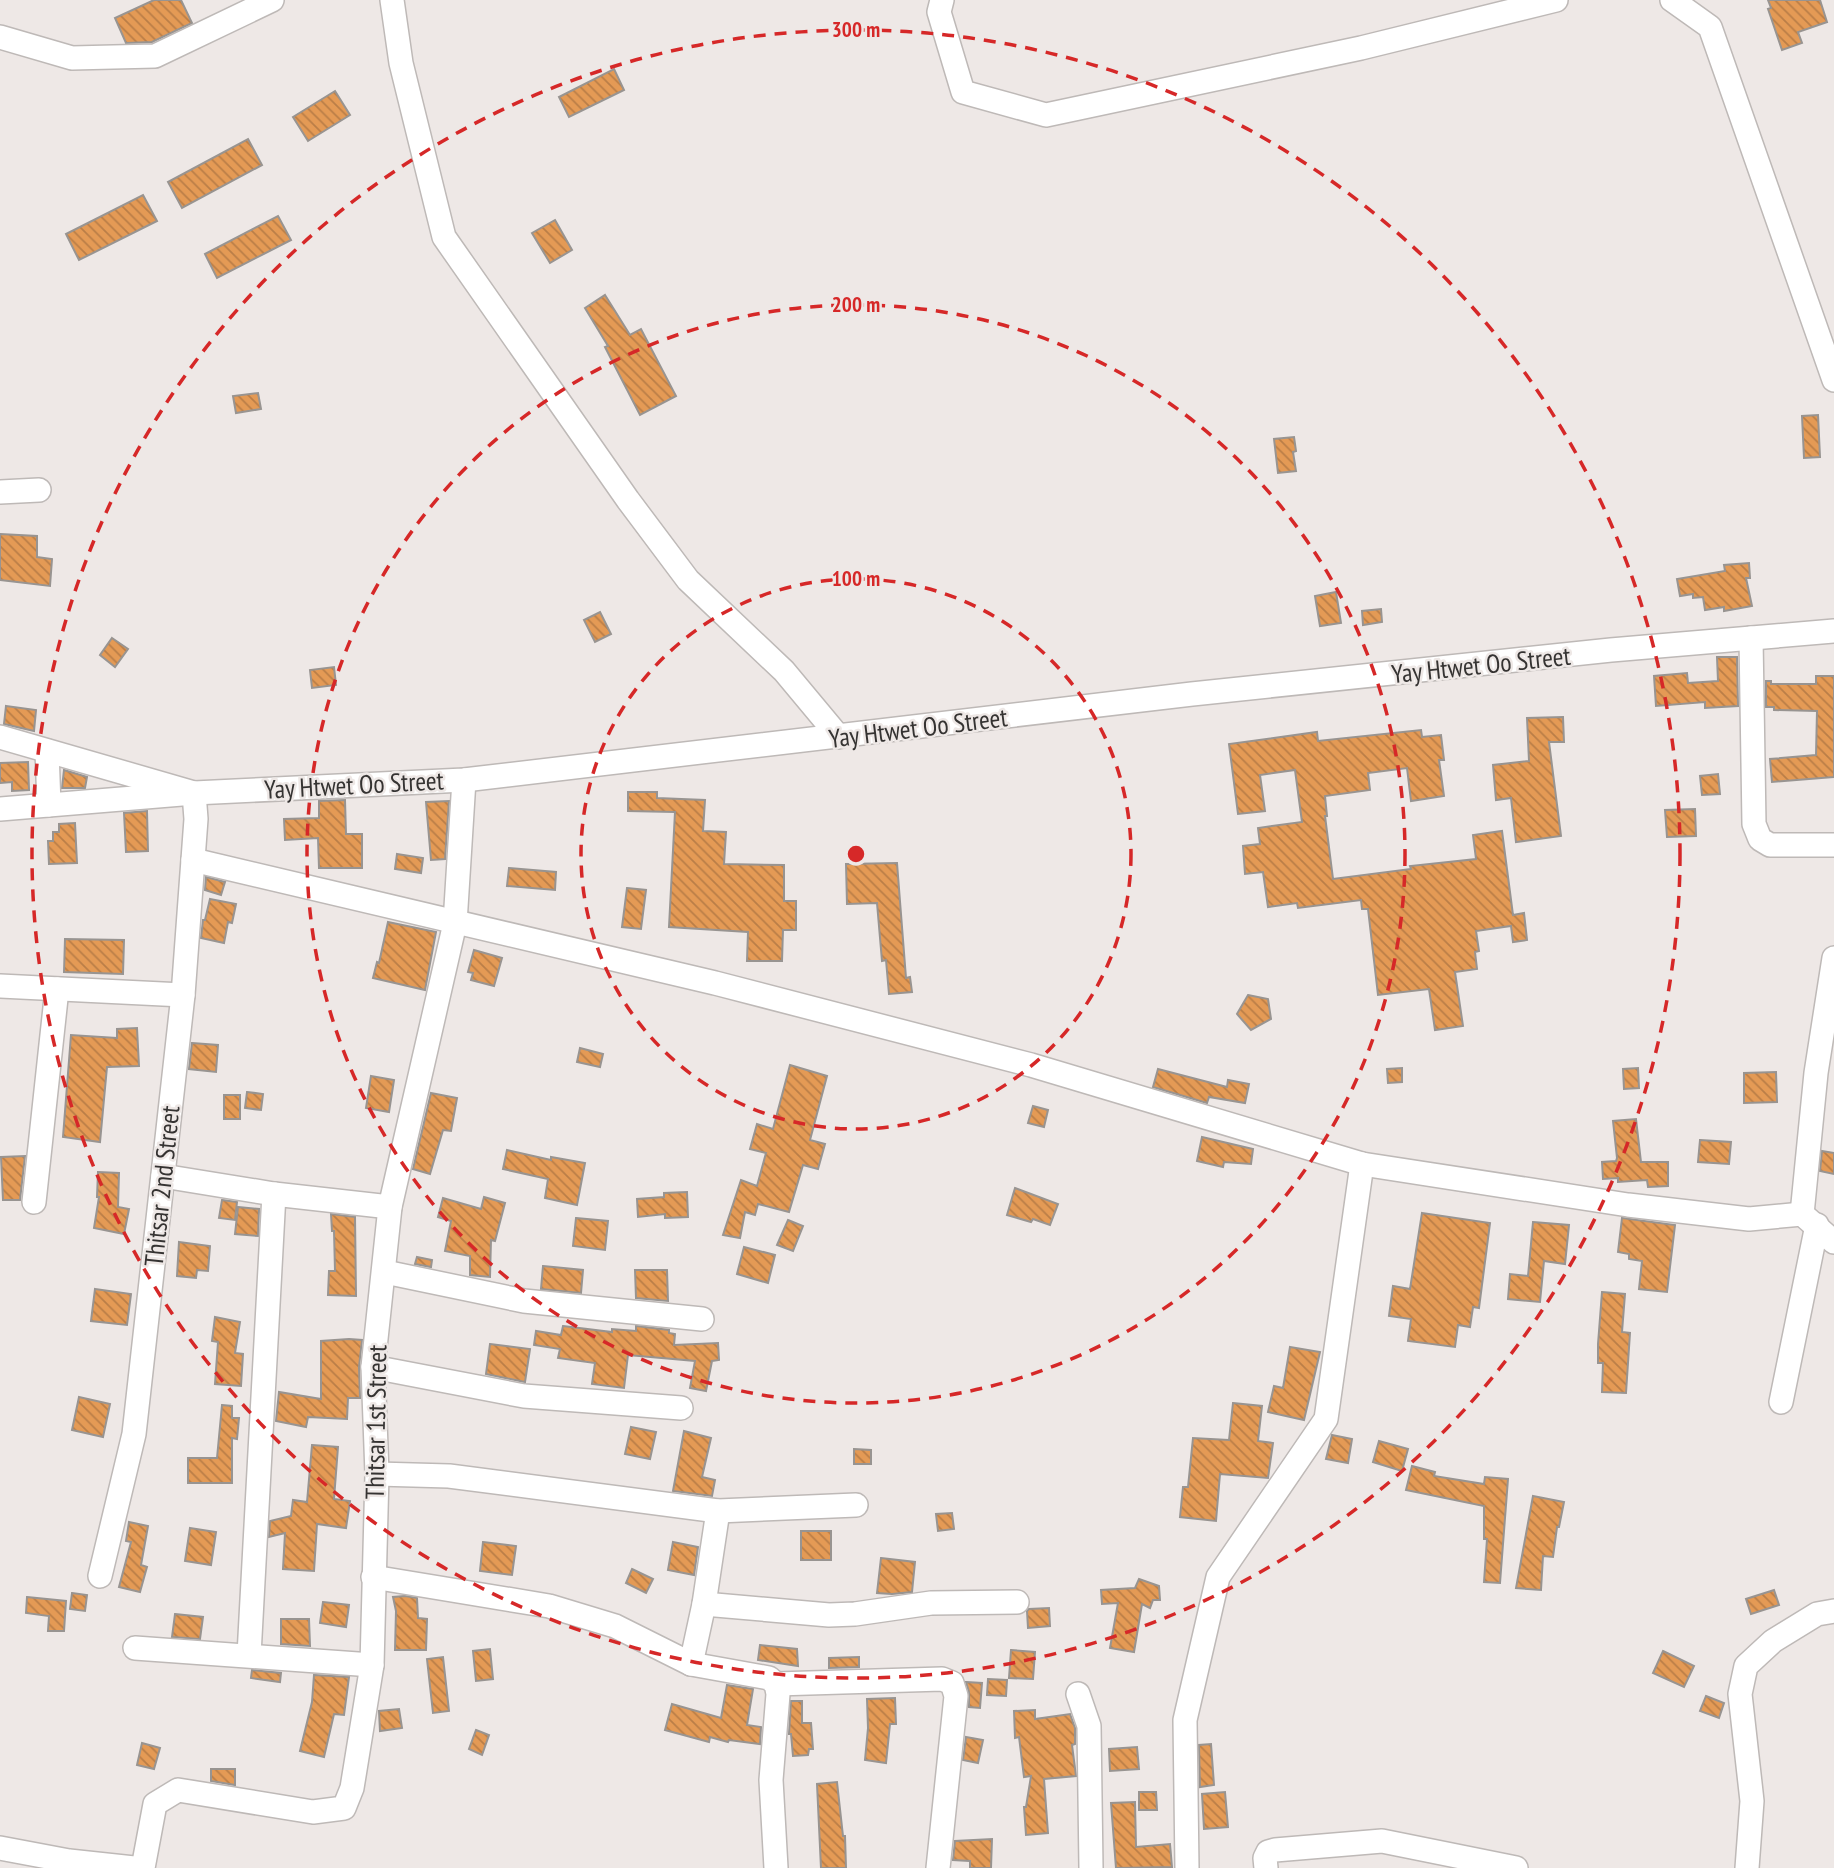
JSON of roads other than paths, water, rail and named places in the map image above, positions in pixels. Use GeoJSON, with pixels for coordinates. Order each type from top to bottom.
{"type":"FeatureCollection","features":[{"type":"Feature","properties":{"kind":"street"},"geometry":{"type":"LineString","coordinates":[[0,37],[72,58],[155,55],[272,0]]}},
{"type":"Feature","properties":{"kind":"street"},"geometry":{"type":"LineString","coordinates":[[392,0],[401,63],[444,237],[628,500],[688,580],[784,671],[839,737]]}},
{"type":"Feature","properties":{"kind":"street"},"geometry":{"type":"LineString","coordinates":[[943,0],[939,12],[963,92],[1046,115],[1361,48],[1556,0]]}},
{"type":"Feature","properties":{"kind":"street"},"geometry":{"type":"LineString","coordinates":[[1672,0],[1696,8],[1710,27],[1834,380]]}},
{"type":"Feature","properties":{"kind":"street"},"geometry":{"type":"LineString","coordinates":[[0,492],[39,490]]}},
{"type":"Feature","properties":{"kind":"street","name":"Yay Htwet Oo Street"},"geometry":{"type":"LineString","coordinates":[[0,809],[194,793],[464,780],[1192,694],[1611,650],[1834,631]]}},
{"type":"Feature","properties":{"kind":"street"},"geometry":{"type":"LineString","coordinates":[[1752,638],[1754,824],[1760,839],[1770,845],[1834,845]]}},
{"type":"Feature","properties":{"kind":"street"},"geometry":{"type":"LineString","coordinates":[[0,737],[194,793]]}},
{"type":"Feature","properties":{"kind":"street"},"geometry":{"type":"LineString","coordinates":[[47,751],[49,805]]}},
{"type":"Feature","properties":{"kind":"street","name":"Thitsar 1st Street"},"geometry":{"type":"LineString","coordinates":[[143,1868],[155,1804],[178,1790],[313,1812],[344,1808],[352,1788],[372,1665],[377,1474],[373,1367],[390,1207],[455,923],[464,780]]}},
{"type":"Feature","properties":{"kind":"street","name":"Thitsar 2nd Street"},"geometry":{"type":"LineString","coordinates":[[100,1576],[134,1434],[183,995],[196,819],[194,793]]}},
{"type":"Feature","properties":{"kind":"street"},"geometry":{"type":"LineString","coordinates":[[193,860],[715,983],[1018,1062],[1362,1164],[1628,1205],[1749,1219],[1810,1219],[1834,1242]]}},
{"type":"Feature","properties":{"kind":"street"},"geometry":{"type":"LineString","coordinates":[[1782,1402],[1810,1219],[1834,958]]}},
{"type":"Feature","properties":{"kind":"street"},"geometry":{"type":"LineString","coordinates":[[0,986],[183,995]]}},
{"type":"Feature","properties":{"kind":"street"},"geometry":{"type":"LineString","coordinates":[[34,1202],[57,989]]}},
{"type":"Feature","properties":{"kind":"street"},"geometry":{"type":"LineString","coordinates":[[1188,1868],[1185,1720],[1218,1577],[1326,1419],[1362,1164]]}},
{"type":"Feature","properties":{"kind":"street"},"geometry":{"type":"LineString","coordinates":[[163,1176],[274,1194],[390,1207]]}},
{"type":"Feature","properties":{"kind":"street"},"geometry":{"type":"LineString","coordinates":[[249,1655],[274,1194]]}},
{"type":"Feature","properties":{"kind":"street"},"geometry":{"type":"LineString","coordinates":[[385,1272],[524,1301],[702,1319]]}},
{"type":"Feature","properties":{"kind":"street"},"geometry":{"type":"LineString","coordinates":[[373,1367],[524,1396],[681,1408]]}},
{"type":"Feature","properties":{"kind":"street"},"geometry":{"type":"LineString","coordinates":[[377,1474],[449,1476],[718,1511],[856,1505]]}},
{"type":"Feature","properties":{"kind":"street"},"geometry":{"type":"LineString","coordinates":[[691,1664],[704,1604],[718,1511]]}},
{"type":"Feature","properties":{"kind":"street"},"geometry":{"type":"LineString","coordinates":[[373,1577],[549,1606],[615,1626],[691,1664],[769,1678],[776,1684],[778,1694],[771,1780],[776,1868]]}},
{"type":"Feature","properties":{"kind":"street"},"geometry":{"type":"LineString","coordinates":[[704,1604],[829,1615],[931,1603],[1017,1602]]}},
{"type":"Feature","properties":{"kind":"street"},"geometry":{"type":"LineString","coordinates":[[1747,1868],[1752,1801],[1740,1694],[1746,1666],[1784,1634],[1817,1614],[1834,1611]]}},
{"type":"Feature","properties":{"kind":"street"},"geometry":{"type":"LineString","coordinates":[[135,1648],[372,1665]]}},
{"type":"Feature","properties":{"kind":"street"},"geometry":{"type":"LineString","coordinates":[[776,1684],[942,1679],[952,1683],[956,1696],[938,1868]]}},
{"type":"Feature","properties":{"kind":"street"},"geometry":{"type":"LineString","coordinates":[[1078,1694],[1089,1726],[1091,1868]]}},
{"type":"Feature","properties":{"kind":"street"},"geometry":{"type":"LineString","coordinates":[[1266,1868],[1265,1858],[1268,1852],[1275,1850],[1382,1841],[1516,1868]]}},
{"type":"Feature","properties":{"kind":"street"},"geometry":{"type":"LineString","coordinates":[[0,1848],[69,1861],[134,1868]]}}]}
